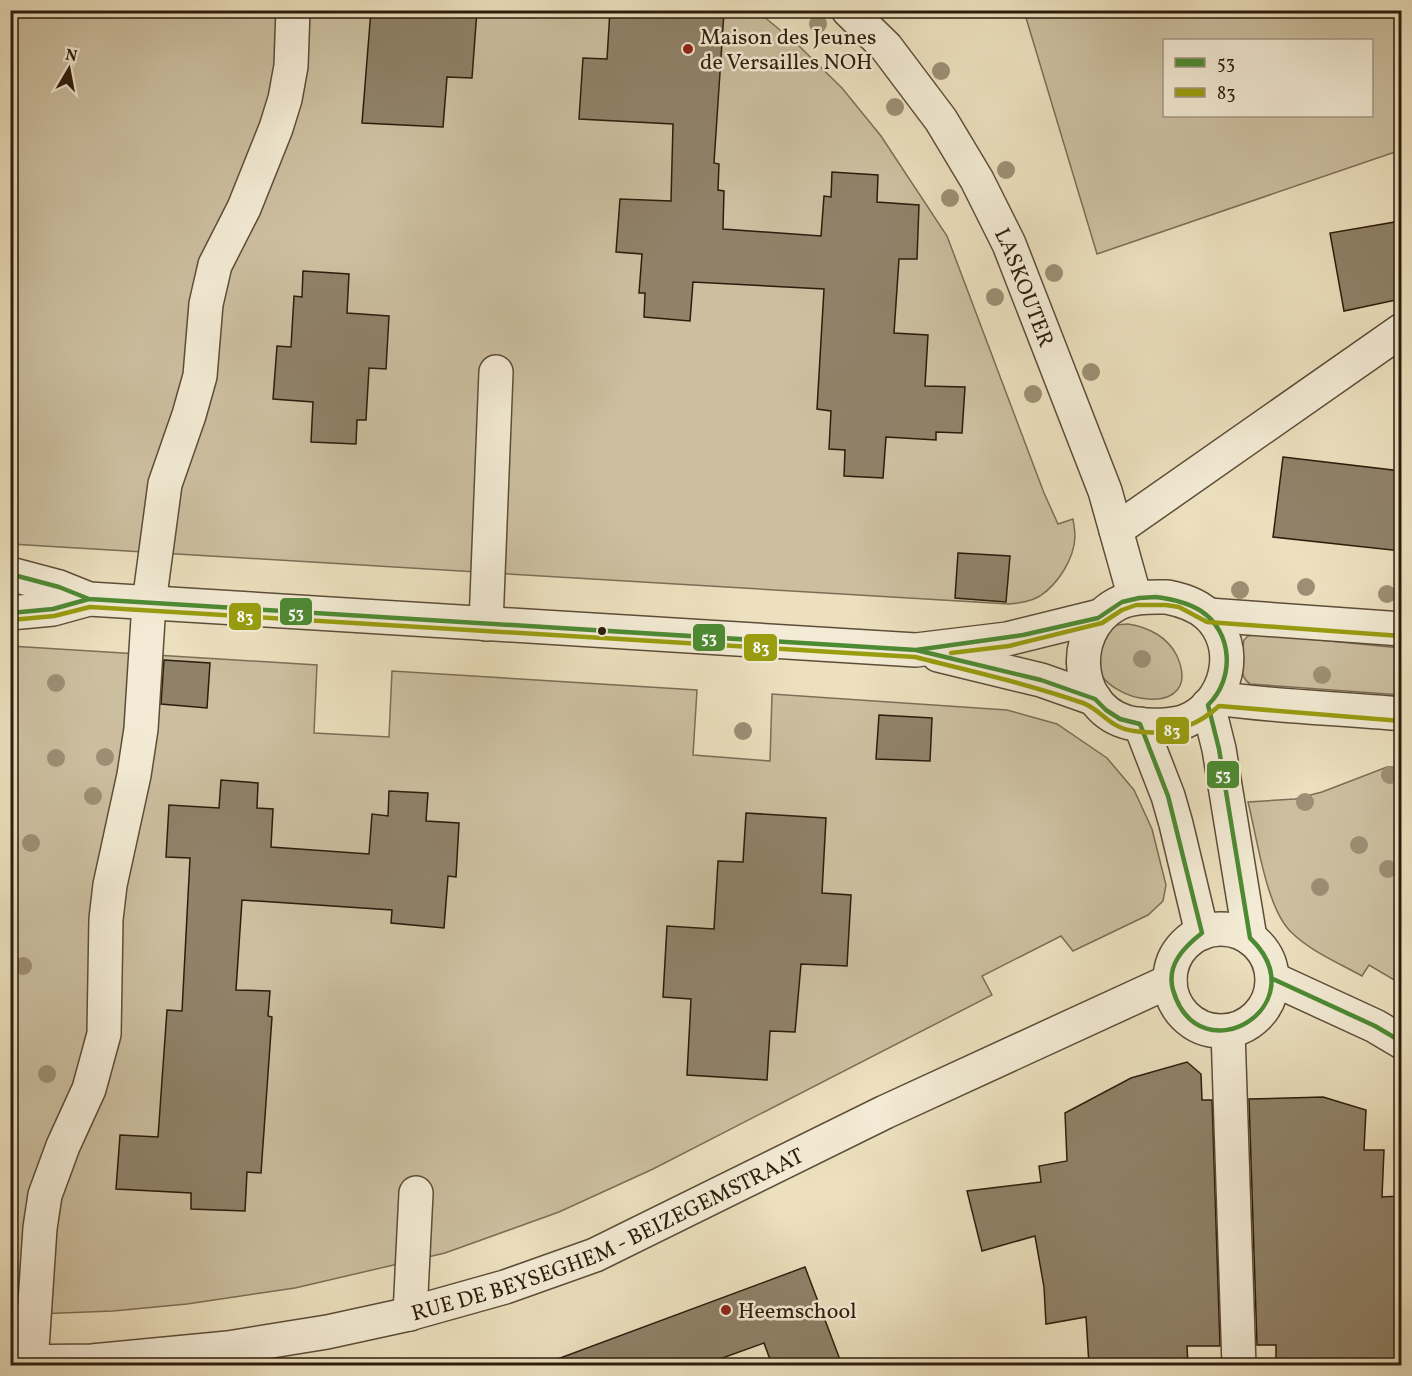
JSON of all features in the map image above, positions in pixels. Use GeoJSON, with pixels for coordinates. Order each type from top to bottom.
{"type":"FeatureCollection","features":[{"type":"Feature","properties":{"kind":"street"},"geometry":{"type":"LineString","coordinates":[[21,1362],[45,1195],[89,1089],[104,1034],[106,919],[110,885],[134,775],[141,729],[149,603],[165,484],[200,376],[206,304],[215,265],[244,208],[285,99],[291,66],[293,10]]}},
{"type":"Feature","properties":{"kind":"street","name":"LASKOUTER"},"geometry":{"type":"LineString","coordinates":[[848,10],[886,47],[934,111],[977,180],[1009,244],[1105,491],[1135,598]]}},
{"type":"Feature","properties":{"kind":"street"},"geometry":{"type":"LineString","coordinates":[[1116,530],[1401,330]]}},
{"type":"Feature","properties":{"kind":"street"},"geometry":{"type":"LineString","coordinates":[[486,624],[496,372]]}},
{"type":"Feature","properties":{"kind":"street"},"geometry":{"type":"LineString","coordinates":[[10,574],[59,587],[89,599],[916,650],[1032,678],[1095,699]]}},
{"type":"Feature","properties":{"kind":"street"},"geometry":{"type":"LineString","coordinates":[[916,650],[1007,639],[1100,616],[1119,603],[1135,598],[1167,597],[1182,600],[1208,615],[1224,641],[1227,671],[1212,702],[1197,715],[1184,722],[1168,724],[1140,724],[1120,719],[1106,710],[1095,699],[1087,685],[1083,669],[1083,653],[1087,637],[1100,616]]}},
{"type":"Feature","properties":{"kind":"street"},"geometry":{"type":"LineString","coordinates":[[10,613],[53,609],[89,599]]}},
{"type":"Feature","properties":{"kind":"street"},"geometry":{"type":"LineString","coordinates":[[1208,615],[1401,629]]}},
{"type":"Feature","properties":{"kind":"street"},"geometry":{"type":"LineString","coordinates":[[1212,702],[1354,709],[1401,714]]}},
{"type":"Feature","properties":{"kind":"street"},"geometry":{"type":"LineString","coordinates":[[1212,702],[1250,938]]}},
{"type":"Feature","properties":{"kind":"street"},"geometry":{"type":"LineString","coordinates":[[1140,724],[1168,796],[1202,933]]}},
{"type":"Feature","properties":{"kind":"street"},"geometry":{"type":"LineString","coordinates":[[1227,930],[1250,938],[1259,945],[1266,956],[1273,979],[1267,1004],[1251,1022],[1228,1031],[1204,1029],[1193,1023],[1176,1005],[1170,981],[1172,969],[1182,947],[1202,933],[1227,930]]}},
{"type":"Feature","properties":{"kind":"street"},"geometry":{"type":"LineString","coordinates":[[1273,979],[1375,1026],[1401,1042]]}},
{"type":"Feature","properties":{"kind":"street","name":"RUE DE BEYSEGHEM - BEIZEGEMSTRAAT"},"geometry":{"type":"LineString","coordinates":[[21,1362],[92,1363],[228,1348],[327,1332],[410,1314],[505,1287],[595,1255],[885,1112],[1170,981]]}},
{"type":"Feature","properties":{"kind":"street"},"geometry":{"type":"LineString","coordinates":[[1228,1031],[1239,1365]]}},
{"type":"Feature","properties":{"kind":"street"},"geometry":{"type":"LineString","coordinates":[[410,1314],[416,1193]]}},
{"type":"Feature","properties":{"kind":"shaded area"},"geometry":{"type":"Polygon","coordinates":[[[10,11],[757,11],[797,44],[842,88],[881,136],[947,236],[1044,493],[1058,524],[1073,519],[1074,545],[1064,570],[1053,585],[1040,596],[1028,601],[1009,604],[11,544],[10,11]]]}},
{"type":"Feature","properties":{"kind":"shaded area"},"geometry":{"type":"Polygon","coordinates":[[[1024,11],[1401,11],[1401,150],[1097,254],[1024,11]]]}},
{"type":"Feature","properties":{"kind":"shaded area"},"geometry":{"type":"Polygon","coordinates":[[[1128,624],[1157,634],[1168,643],[1177,656],[1182,676],[1177,690],[1166,697],[1150,699],[1133,696],[1116,689],[1103,678],[1096,663],[1098,635],[1115,625],[1128,624]]]}},
{"type":"Feature","properties":{"kind":"shaded area"},"geometry":{"type":"Polygon","coordinates":[[[1258,634],[1401,648],[1401,695],[1250,684],[1243,676],[1243,645],[1248,636],[1258,634]]]}},
{"type":"Feature","properties":{"kind":"shaded area"},"geometry":{"type":"Polygon","coordinates":[[[10,646],[317,665],[314,733],[389,737],[392,671],[697,690],[693,755],[770,761],[772,694],[1007,710],[1057,724],[1107,758],[1134,790],[1152,829],[1166,885],[1163,901],[1148,915],[1073,951],[1061,936],[982,976],[992,995],[653,1169],[559,1212],[445,1253],[295,1288],[187,1304],[113,1311],[11,1315],[10,646]]]}},
{"type":"Feature","properties":{"kind":"shaded area"},"geometry":{"type":"Polygon","coordinates":[[[1387,767],[1401,767],[1401,984],[1369,965],[1362,976],[1316,951],[1291,932],[1282,921],[1269,890],[1248,802],[1295,799],[1322,792],[1387,767]]]}},
{"type":"Feature","properties":{"kind":"building"},"geometry":{"type":"Polygon","coordinates":[[[371,10],[477,10],[472,78],[447,77],[443,127],[362,123],[371,10]]]}},
{"type":"Feature","properties":{"kind":"building"},"geometry":{"type":"Polygon","coordinates":[[[610,10],[724,12],[714,163],[719,164],[718,190],[724,191],[723,229],[821,236],[824,196],[831,197],[832,172],[878,175],[877,202],[919,205],[917,259],[899,259],[894,333],[928,335],[925,386],[965,387],[962,433],[936,432],[936,440],[886,437],[883,478],[844,476],[845,450],[829,449],[831,411],[817,409],[824,289],[693,282],[690,321],[644,317],[645,293],[639,293],[642,254],[616,252],[620,199],[671,201],[673,124],[579,119],[583,58],[607,59],[610,10]]]}},
{"type":"Feature","properties":{"kind":"building"},"geometry":{"type":"Polygon","coordinates":[[[1401,221],[1401,299],[1344,311],[1330,233],[1401,221]]]}},
{"type":"Feature","properties":{"kind":"building"},"geometry":{"type":"Polygon","coordinates":[[[303,271],[349,274],[347,313],[389,316],[386,369],[369,368],[366,420],[357,420],[356,444],[311,442],[313,402],[273,399],[277,346],[291,347],[294,296],[302,297],[303,271]]]}},
{"type":"Feature","properties":{"kind":"building"},"geometry":{"type":"Polygon","coordinates":[[[1283,457],[1401,471],[1401,551],[1273,537],[1283,457]]]}},
{"type":"Feature","properties":{"kind":"building"},"geometry":{"type":"Polygon","coordinates":[[[958,553],[1010,556],[1006,602],[955,598],[958,553]]]}},
{"type":"Feature","properties":{"kind":"building"},"geometry":{"type":"Polygon","coordinates":[[[164,660],[210,663],[207,708],[161,704],[164,660]]]}},
{"type":"Feature","properties":{"kind":"building"},"geometry":{"type":"Polygon","coordinates":[[[879,715],[932,718],[930,761],[876,759],[879,715]]]}},
{"type":"Feature","properties":{"kind":"building"},"geometry":{"type":"Polygon","coordinates":[[[221,780],[258,783],[257,808],[273,809],[271,847],[369,854],[372,814],[388,816],[389,791],[428,793],[426,821],[459,823],[456,877],[448,876],[444,928],[391,923],[392,910],[242,900],[236,990],[270,991],[268,1016],[272,1017],[261,1173],[247,1172],[245,1211],[191,1209],[191,1193],[116,1189],[120,1135],[158,1137],[167,1010],[182,1011],[190,858],[166,857],[169,805],[219,808],[221,780]]]}},
{"type":"Feature","properties":{"kind":"building"},"geometry":{"type":"Polygon","coordinates":[[[746,813],[826,818],[822,893],[851,895],[847,966],[801,964],[795,1032],[770,1031],[767,1080],[687,1075],[691,999],[663,997],[667,926],[714,929],[718,861],[743,862],[746,813]]]}},
{"type":"Feature","properties":{"kind":"building"},"geometry":{"type":"Polygon","coordinates":[[[1187,1062],[1201,1074],[1202,1100],[1212,1100],[1220,1346],[1187,1346],[1188,1365],[1089,1365],[1086,1317],[1046,1324],[1044,1287],[1035,1236],[982,1251],[967,1191],[1041,1182],[1039,1166],[1067,1161],[1065,1113],[1131,1078],[1187,1062]]]}},
{"type":"Feature","properties":{"kind":"building"},"geometry":{"type":"Polygon","coordinates":[[[1323,1097],[1366,1110],[1364,1150],[1384,1150],[1382,1197],[1401,1196],[1401,1365],[1276,1365],[1276,1345],[1257,1345],[1249,1099],[1323,1097]]]}},
{"type":"Feature","properties":{"kind":"building"},"geometry":{"type":"Polygon","coordinates":[[[805,1267],[842,1365],[772,1365],[764,1343],[703,1365],[552,1365],[552,1361],[805,1267]]]}},
{"type":"Feature","properties":{"kind":"transit line","name":"53"},"geometry":{"type":"LineString","coordinates":[[10,574],[59,587],[89,599]]}},
{"type":"Feature","properties":{"kind":"transit line","name":"53"},"geometry":{"type":"LineString","coordinates":[[1156,597],[1190,605],[1212,620],[1219,631],[1227,656],[1223,682],[1208,705],[1219,749],[1250,938],[1268,963],[1271,987],[1263,1007],[1248,1022],[1227,1030],[1206,1028],[1187,1016],[1173,990],[1172,973],[1178,957],[1202,933],[1168,796],[1140,724],[1120,719],[1095,699],[1041,680],[916,650],[1023,635],[1098,618],[1122,602],[1156,597]]}},
{"type":"Feature","properties":{"kind":"transit line","name":"53"},"geometry":{"type":"LineString","coordinates":[[10,613],[53,609],[89,599]]}},
{"type":"Feature","properties":{"kind":"transit line","name":"53"},"geometry":{"type":"LineString","coordinates":[[89,599],[916,650]]}},
{"type":"Feature","properties":{"kind":"transit line","name":"83"},"geometry":{"type":"LineString","coordinates":[[951,653],[1009,646],[1102,623],[1122,610],[1136,605],[1179,607],[1207,622],[1401,636]]}},
{"type":"Feature","properties":{"kind":"transit line","name":"83"},"geometry":{"type":"LineString","coordinates":[[11,620],[54,616],[90,607],[915,657],[1062,696],[1090,706],[1118,726],[1146,732],[1180,729],[1200,720],[1219,706],[1401,721]]}},
{"type":"Feature","properties":{"kind":"transit line","name":"53"},"geometry":{"type":"LineString","coordinates":[[1273,979],[1375,1026],[1402,1042]]}},
{"type":"Feature","properties":{"kind":"place","name":"Maison des Jeunes de Versailles NOH"},"geometry":{"type":"Point","coordinates":[688,49]}},
{"type":"Feature","properties":{"kind":"place","name":"Heemschool"},"geometry":{"type":"Point","coordinates":[726,1310]}}]}
